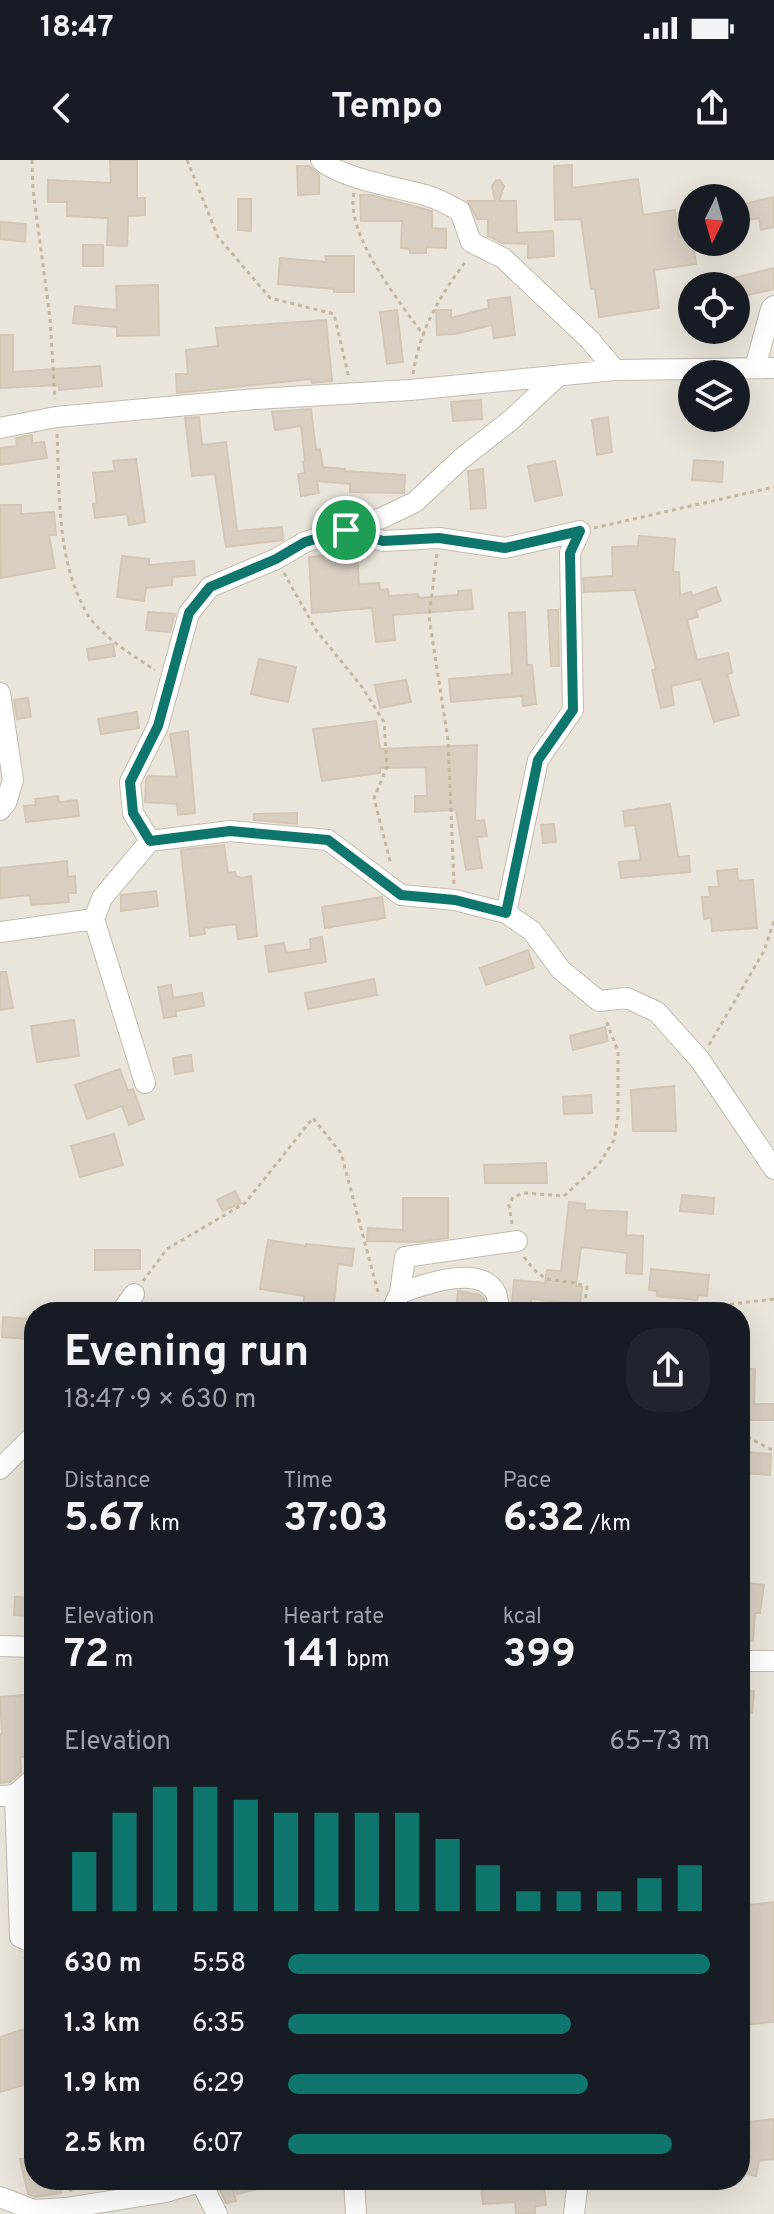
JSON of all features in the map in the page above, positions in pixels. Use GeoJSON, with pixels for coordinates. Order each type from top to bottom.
{"type":"FeatureCollection","features":[{"type":"Feature","properties":{"kind":"street"},"geometry":{"type":"LineString","coordinates":[[321,160],[326,166],[429,196],[460,211],[471,242],[503,258],[590,340],[615,370]]}},
{"type":"Feature","properties":{"kind":"street"},"geometry":{"type":"LineString","coordinates":[[0,428],[56,417],[556,378],[615,370],[764,368],[771,309],[774,306]]}},
{"type":"Feature","properties":{"kind":"street"},"geometry":{"type":"LineString","coordinates":[[150,841],[133,813],[130,782],[158,726],[189,613],[210,587],[276,559],[305,542],[382,518],[415,502],[556,378]]}},
{"type":"Feature","properties":{"kind":"street"},"geometry":{"type":"LineString","coordinates":[[346,530],[383,541],[439,538],[505,548],[580,531]]}},
{"type":"Feature","properties":{"kind":"street"},"geometry":{"type":"LineString","coordinates":[[506,913],[538,760],[573,710],[570,553],[580,531]]}},
{"type":"Feature","properties":{"kind":"street"},"geometry":{"type":"LineString","coordinates":[[0,693],[13,780],[6,803],[0,810]]}},
{"type":"Feature","properties":{"kind":"street"},"geometry":{"type":"LineString","coordinates":[[145,1083],[94,919],[102,898],[150,841],[230,831],[328,840],[401,895],[455,900],[506,913],[532,931],[561,970],[599,1001],[627,998],[657,1012],[700,1060],[774,1169]]}},
{"type":"Feature","properties":{"kind":"street"},"geometry":{"type":"LineString","coordinates":[[0,932],[94,919]]}},
{"type":"Feature","properties":{"kind":"street"},"geometry":{"type":"LineString","coordinates":[[390,1301],[405,1257],[517,1241]]}},
{"type":"Feature","properties":{"kind":"street"},"geometry":{"type":"LineString","coordinates":[[390,1301],[435,1280],[460,1278],[483,1281],[496,1293],[497,1302]]}},
{"type":"Feature","properties":{"kind":"street"},"geometry":{"type":"LineString","coordinates":[[128,1302],[134,1294]]}},
{"type":"Feature","properties":{"kind":"street"},"geometry":{"type":"LineString","coordinates":[[0,1469],[24,1445]]}},
{"type":"Feature","properties":{"kind":"street"},"geometry":{"type":"LineString","coordinates":[[0,1646],[24,1647]]}},
{"type":"Feature","properties":{"kind":"street"},"geometry":{"type":"LineString","coordinates":[[750,1661],[774,1661]]}},
{"type":"Feature","properties":{"kind":"street"},"geometry":{"type":"LineString","coordinates":[[8,1796],[24,1917]]}},
{"type":"Feature","properties":{"kind":"street"},"geometry":{"type":"LineString","coordinates":[[1,2214],[0,2200],[34,2210],[66,2208],[172,2190]]}},
{"type":"Feature","properties":{"kind":"street"},"geometry":{"type":"LineString","coordinates":[[205,2190],[217,2214]]}},
{"type":"Feature","properties":{"kind":"street"},"geometry":{"type":"LineString","coordinates":[[355,2190],[356,2214]]}},
{"type":"Feature","properties":{"kind":"street"},"geometry":{"type":"LineString","coordinates":[[574,2214],[577,2190]]}},
{"type":"Feature","properties":{"kind":"path"},"geometry":{"type":"LineString","coordinates":[[32,160],[33,190],[50,318],[64,556],[89,617],[124,649],[171,682]]}},
{"type":"Feature","properties":{"kind":"path"},"geometry":{"type":"LineString","coordinates":[[187,160],[218,237],[270,298],[334,314],[353,393]]}},
{"type":"Feature","properties":{"kind":"path"},"geometry":{"type":"LineString","coordinates":[[358,177],[352,199],[357,229],[390,288],[424,336]]}},
{"type":"Feature","properties":{"kind":"path"},"geometry":{"type":"LineString","coordinates":[[410,390],[414,367],[441,293],[470,255],[471,242]]}},
{"type":"Feature","properties":{"kind":"path"},"geometry":{"type":"LineString","coordinates":[[580,531],[774,487]]}},
{"type":"Feature","properties":{"kind":"path"},"geometry":{"type":"LineString","coordinates":[[439,538],[429,617],[448,740],[455,900]]}},
{"type":"Feature","properties":{"kind":"path"},"geometry":{"type":"LineString","coordinates":[[276,559],[316,630],[362,687],[384,722],[387,767],[374,798],[384,845],[401,895]]}},
{"type":"Feature","properties":{"kind":"path"},"geometry":{"type":"LineString","coordinates":[[700,1060],[764,951],[774,921]]}},
{"type":"Feature","properties":{"kind":"path"},"geometry":{"type":"LineString","coordinates":[[584,1302],[587,1287],[551,1281],[536,1273],[517,1241],[509,1205],[513,1197],[524,1193],[564,1196],[599,1164],[614,1140],[618,1117],[618,1051],[599,1001]]}},
{"type":"Feature","properties":{"kind":"path"},"geometry":{"type":"LineString","coordinates":[[134,1294],[167,1249],[245,1203],[313,1118],[341,1153],[390,1301]]}},
{"type":"Feature","properties":{"kind":"path"},"geometry":{"type":"LineString","coordinates":[[748,1302],[774,1299]]}},
{"type":"Feature","properties":{"kind":"path"},"geometry":{"type":"LineString","coordinates":[[750,1438],[774,1451]]}},
{"type":"Feature","properties":{"kind":"shaded area"},"geometry":{"type":"Polygon","coordinates":[[[0,160],[774,160],[774,2214],[0,2214],[0,160]]]}},
{"type":"Feature","properties":{"kind":"building"},"geometry":{"type":"Polygon","coordinates":[[[110,160],[137,160],[137,198],[145,198],[145,215],[128,216],[127,246],[107,245],[108,218],[67,216],[67,202],[48,202],[48,180],[111,183],[110,160]]]}},
{"type":"Feature","properties":{"kind":"building"},"geometry":{"type":"Polygon","coordinates":[[[572,165],[572,188],[638,179],[643,215],[675,210],[678,256],[695,256],[696,264],[654,270],[659,308],[599,317],[595,289],[591,289],[581,219],[555,220],[554,166],[572,165]]]}},
{"type":"Feature","properties":{"kind":"building"},"geometry":{"type":"Polygon","coordinates":[[[297,166],[309,166],[319,175],[319,194],[298,195],[297,166]]]}},
{"type":"Feature","properties":{"kind":"building"},"geometry":{"type":"Polygon","coordinates":[[[496,180],[504,186],[499,201],[516,201],[517,233],[553,231],[554,256],[528,258],[528,244],[502,243],[488,236],[488,219],[477,219],[468,201],[495,201],[492,186],[496,180]]]}},
{"type":"Feature","properties":{"kind":"building"},"geometry":{"type":"Polygon","coordinates":[[[360,195],[432,211],[432,228],[446,229],[446,248],[426,247],[426,253],[410,253],[410,249],[401,248],[402,221],[361,221],[360,195]]]}},
{"type":"Feature","properties":{"kind":"building"},"geometry":{"type":"Polygon","coordinates":[[[774,197],[774,227],[761,230],[759,218],[750,220],[750,203],[774,197]]]}},
{"type":"Feature","properties":{"kind":"building"},"geometry":{"type":"Polygon","coordinates":[[[238,199],[251,199],[251,231],[238,230],[238,199]]]}},
{"type":"Feature","properties":{"kind":"building"},"geometry":{"type":"Polygon","coordinates":[[[0,222],[26,224],[25,242],[0,239],[0,222]]]}},
{"type":"Feature","properties":{"kind":"building"},"geometry":{"type":"Polygon","coordinates":[[[83,245],[103,245],[103,266],[83,266],[83,245]]]}},
{"type":"Feature","properties":{"kind":"building"},"geometry":{"type":"Polygon","coordinates":[[[325,256],[354,256],[354,292],[278,284],[280,258],[327,262],[325,256]]]}},
{"type":"Feature","properties":{"kind":"building"},"geometry":{"type":"Polygon","coordinates":[[[774,268],[774,289],[750,294],[750,274],[774,268]]]}},
{"type":"Feature","properties":{"kind":"building"},"geometry":{"type":"Polygon","coordinates":[[[158,285],[159,335],[117,336],[117,327],[73,323],[75,306],[117,310],[116,286],[158,285]]]}},
{"type":"Feature","properties":{"kind":"building"},"geometry":{"type":"Polygon","coordinates":[[[510,297],[515,335],[494,338],[492,325],[437,335],[436,310],[451,310],[451,318],[489,308],[488,300],[510,297]]]}},
{"type":"Feature","properties":{"kind":"building"},"geometry":{"type":"Polygon","coordinates":[[[397,310],[403,362],[387,364],[380,312],[397,310]]]}},
{"type":"Feature","properties":{"kind":"building"},"geometry":{"type":"Polygon","coordinates":[[[326,320],[332,381],[312,383],[311,379],[177,393],[176,374],[188,374],[186,350],[218,346],[216,328],[326,320]]]}},
{"type":"Feature","properties":{"kind":"building"},"geometry":{"type":"Polygon","coordinates":[[[0,335],[13,335],[13,372],[100,366],[102,386],[59,390],[59,385],[0,388],[0,335]]]}},
{"type":"Feature","properties":{"kind":"building"},"geometry":{"type":"Polygon","coordinates":[[[481,400],[482,419],[453,421],[451,402],[481,400]]]}},
{"type":"Feature","properties":{"kind":"building"},"geometry":{"type":"Polygon","coordinates":[[[311,409],[316,450],[320,449],[323,467],[405,475],[404,493],[350,492],[350,484],[317,481],[319,493],[301,496],[298,474],[305,473],[305,461],[301,426],[275,430],[272,412],[311,409]]]}},
{"type":"Feature","properties":{"kind":"building"},"geometry":{"type":"Polygon","coordinates":[[[199,417],[202,445],[226,442],[237,531],[282,527],[283,540],[226,547],[215,474],[192,476],[185,418],[199,417]]]}},
{"type":"Feature","properties":{"kind":"building"},"geometry":{"type":"Polygon","coordinates":[[[608,417],[612,452],[597,455],[592,420],[608,417]]]}},
{"type":"Feature","properties":{"kind":"building"},"geometry":{"type":"Polygon","coordinates":[[[32,435],[32,443],[44,442],[47,458],[0,465],[0,448],[17,446],[16,438],[32,435]]]}},
{"type":"Feature","properties":{"kind":"building"},"geometry":{"type":"Polygon","coordinates":[[[136,459],[145,522],[129,525],[127,514],[95,518],[93,504],[97,503],[93,473],[115,471],[113,461],[136,459]]]}},
{"type":"Feature","properties":{"kind":"building"},"geometry":{"type":"Polygon","coordinates":[[[694,460],[723,462],[722,482],[692,480],[694,460]]]}},
{"type":"Feature","properties":{"kind":"building"},"geometry":{"type":"Polygon","coordinates":[[[555,461],[562,495],[535,501],[528,466],[555,461]]]}},
{"type":"Feature","properties":{"kind":"building"},"geometry":{"type":"Polygon","coordinates":[[[483,469],[486,508],[471,509],[468,471],[483,469]]]}},
{"type":"Feature","properties":{"kind":"building"},"geometry":{"type":"Polygon","coordinates":[[[0,505],[21,505],[21,514],[54,512],[56,535],[49,535],[55,568],[1,578],[0,505]]]}},
{"type":"Feature","properties":{"kind":"building"},"geometry":{"type":"Polygon","coordinates":[[[639,536],[675,539],[673,572],[679,572],[680,595],[691,592],[692,596],[716,587],[721,601],[696,610],[698,617],[687,620],[697,660],[728,653],[732,673],[727,674],[739,715],[714,722],[701,679],[671,686],[674,705],[661,708],[652,670],[656,669],[635,590],[584,592],[583,578],[613,576],[612,547],[638,546],[639,536]]]}},
{"type":"Feature","properties":{"kind":"building"},"geometry":{"type":"Polygon","coordinates":[[[357,553],[359,584],[379,583],[380,590],[388,589],[389,596],[418,594],[419,598],[458,595],[458,591],[471,590],[473,609],[393,615],[395,640],[376,642],[372,608],[312,613],[309,557],[357,553]]]}},
{"type":"Feature","properties":{"kind":"building"},"geometry":{"type":"Polygon","coordinates":[[[122,556],[149,559],[149,565],[194,561],[195,575],[172,577],[172,585],[146,588],[144,601],[117,597],[122,556]]]}},
{"type":"Feature","properties":{"kind":"building"},"geometry":{"type":"Polygon","coordinates":[[[548,610],[558,610],[559,666],[551,666],[548,610]]]}},
{"type":"Feature","properties":{"kind":"building"},"geometry":{"type":"Polygon","coordinates":[[[148,612],[175,614],[170,632],[146,630],[148,612]]]}},
{"type":"Feature","properties":{"kind":"building"},"geometry":{"type":"Polygon","coordinates":[[[525,612],[527,665],[532,665],[536,704],[523,706],[522,696],[451,702],[449,679],[512,674],[509,613],[525,612]]]}},
{"type":"Feature","properties":{"kind":"building"},"geometry":{"type":"Polygon","coordinates":[[[113,644],[115,656],[89,660],[87,649],[113,644]]]}},
{"type":"Feature","properties":{"kind":"building"},"geometry":{"type":"Polygon","coordinates":[[[259,659],[296,667],[288,702],[251,694],[259,659]]]}},
{"type":"Feature","properties":{"kind":"building"},"geometry":{"type":"Polygon","coordinates":[[[406,680],[411,702],[380,708],[375,685],[406,680]]]}},
{"type":"Feature","properties":{"kind":"building"},"geometry":{"type":"Polygon","coordinates":[[[28,698],[31,717],[17,719],[14,700],[28,698]]]}},
{"type":"Feature","properties":{"kind":"building"},"geometry":{"type":"Polygon","coordinates":[[[137,712],[139,728],[101,734],[98,719],[137,712]]]}},
{"type":"Feature","properties":{"kind":"building"},"geometry":{"type":"Polygon","coordinates":[[[376,721],[380,749],[477,745],[475,821],[484,820],[487,836],[477,837],[482,868],[466,870],[456,810],[415,812],[415,796],[427,796],[426,767],[380,768],[380,773],[322,781],[313,729],[376,721]]]}},
{"type":"Feature","properties":{"kind":"building"},"geometry":{"type":"Polygon","coordinates":[[[188,731],[195,813],[178,815],[177,804],[145,802],[146,780],[148,776],[177,777],[170,734],[188,731]]]}},
{"type":"Feature","properties":{"kind":"building"},"geometry":{"type":"Polygon","coordinates":[[[58,796],[59,802],[77,800],[79,816],[26,822],[24,806],[36,805],[35,799],[58,796]]]}},
{"type":"Feature","properties":{"kind":"building"},"geometry":{"type":"Polygon","coordinates":[[[670,804],[678,857],[689,856],[690,872],[621,878],[619,862],[641,860],[635,825],[625,826],[623,811],[670,804]]]}},
{"type":"Feature","properties":{"kind":"building"},"geometry":{"type":"Polygon","coordinates":[[[297,813],[297,824],[254,820],[254,814],[297,813]]]}},
{"type":"Feature","properties":{"kind":"building"},"geometry":{"type":"Polygon","coordinates":[[[554,824],[556,842],[543,843],[541,825],[554,824]]]}},
{"type":"Feature","properties":{"kind":"building"},"geometry":{"type":"Polygon","coordinates":[[[224,845],[228,873],[235,872],[241,878],[251,876],[257,936],[238,939],[236,924],[204,928],[205,934],[190,936],[181,850],[224,845]]]}},
{"type":"Feature","properties":{"kind":"building"},"geometry":{"type":"Polygon","coordinates":[[[67,861],[68,877],[75,876],[76,893],[68,893],[69,902],[31,905],[30,895],[0,898],[0,868],[67,861]]]}},
{"type":"Feature","properties":{"kind":"building"},"geometry":{"type":"Polygon","coordinates":[[[737,869],[738,881],[753,880],[757,928],[712,931],[711,918],[704,919],[702,897],[710,897],[709,887],[719,887],[717,871],[737,869]]]}},
{"type":"Feature","properties":{"kind":"building"},"geometry":{"type":"Polygon","coordinates":[[[156,891],[158,906],[121,911],[121,895],[156,891]]]}},
{"type":"Feature","properties":{"kind":"building"},"geometry":{"type":"Polygon","coordinates":[[[382,897],[385,918],[325,928],[322,907],[382,897]]]}},
{"type":"Feature","properties":{"kind":"building"},"geometry":{"type":"Polygon","coordinates":[[[322,937],[326,962],[269,972],[265,946],[284,943],[286,953],[311,949],[310,939],[322,937]]]}},
{"type":"Feature","properties":{"kind":"building"},"geometry":{"type":"Polygon","coordinates":[[[528,950],[534,968],[486,985],[480,968],[528,950]]]}},
{"type":"Feature","properties":{"kind":"building"},"geometry":{"type":"Polygon","coordinates":[[[0,972],[6,972],[13,1008],[0,1010],[0,972]]]}},
{"type":"Feature","properties":{"kind":"building"},"geometry":{"type":"Polygon","coordinates":[[[374,979],[377,995],[308,1009],[305,993],[374,979]]]}},
{"type":"Feature","properties":{"kind":"building"},"geometry":{"type":"Polygon","coordinates":[[[171,985],[173,998],[202,993],[204,1006],[176,1011],[176,1016],[164,1018],[158,987],[171,985]]]}},
{"type":"Feature","properties":{"kind":"building"},"geometry":{"type":"Polygon","coordinates":[[[74,1020],[79,1056],[37,1062],[31,1026],[74,1020]]]}},
{"type":"Feature","properties":{"kind":"building"},"geometry":{"type":"Polygon","coordinates":[[[605,1027],[608,1041],[573,1050],[570,1036],[605,1027]]]}},
{"type":"Feature","properties":{"kind":"building"},"geometry":{"type":"Polygon","coordinates":[[[191,1055],[193,1071],[175,1074],[173,1058],[191,1055]]]}},
{"type":"Feature","properties":{"kind":"building"},"geometry":{"type":"Polygon","coordinates":[[[120,1069],[128,1091],[133,1089],[144,1119],[129,1125],[122,1106],[87,1119],[75,1085],[120,1069]]]}},
{"type":"Feature","properties":{"kind":"building"},"geometry":{"type":"Polygon","coordinates":[[[674,1086],[676,1131],[633,1131],[631,1090],[674,1086]]]}},
{"type":"Feature","properties":{"kind":"building"},"geometry":{"type":"Polygon","coordinates":[[[591,1095],[592,1113],[564,1114],[563,1097],[591,1095]]]}},
{"type":"Feature","properties":{"kind":"building"},"geometry":{"type":"Polygon","coordinates":[[[114,1134],[123,1165],[80,1177],[71,1146],[114,1134]]]}},
{"type":"Feature","properties":{"kind":"building"},"geometry":{"type":"Polygon","coordinates":[[[546,1163],[547,1183],[485,1183],[484,1165],[546,1163]]]}},
{"type":"Feature","properties":{"kind":"building"},"geometry":{"type":"Polygon","coordinates":[[[235,1191],[241,1203],[223,1211],[217,1200],[235,1191]]]}},
{"type":"Feature","properties":{"kind":"building"},"geometry":{"type":"Polygon","coordinates":[[[682,1195],[714,1198],[713,1214],[680,1211],[682,1195]]]}},
{"type":"Feature","properties":{"kind":"building"},"geometry":{"type":"Polygon","coordinates":[[[403,1198],[448,1198],[448,1238],[419,1242],[367,1241],[368,1228],[403,1230],[403,1198]]]}},
{"type":"Feature","properties":{"kind":"building"},"geometry":{"type":"Polygon","coordinates":[[[569,1202],[585,1204],[585,1210],[627,1212],[626,1235],[643,1236],[642,1274],[626,1273],[627,1253],[581,1247],[576,1286],[582,1287],[580,1302],[531,1299],[531,1302],[512,1302],[514,1280],[545,1283],[547,1270],[561,1271],[569,1202]]]}},
{"type":"Feature","properties":{"kind":"building"},"geometry":{"type":"Polygon","coordinates":[[[268,1240],[354,1249],[352,1266],[338,1264],[334,1302],[304,1302],[304,1296],[260,1289],[268,1240]]]}},
{"type":"Feature","properties":{"kind":"building"},"geometry":{"type":"Polygon","coordinates":[[[95,1250],[140,1250],[140,1269],[95,1270],[95,1250]]]}},
{"type":"Feature","properties":{"kind":"building"},"geometry":{"type":"Polygon","coordinates":[[[651,1269],[709,1275],[707,1296],[698,1295],[697,1300],[657,1296],[657,1291],[649,1290],[651,1269]]]}},
{"type":"Feature","properties":{"kind":"building"},"geometry":{"type":"Polygon","coordinates":[[[458,1291],[480,1295],[484,1302],[457,1302],[458,1291]]]}},
{"type":"Feature","properties":{"kind":"building"},"geometry":{"type":"Polygon","coordinates":[[[3,1317],[24,1319],[24,1339],[2,1337],[3,1317]]]}},
{"type":"Feature","properties":{"kind":"building"},"geometry":{"type":"Polygon","coordinates":[[[750,1369],[755,1369],[754,1404],[774,1404],[774,1420],[750,1420],[750,1369]]]}},
{"type":"Feature","properties":{"kind":"building"},"geometry":{"type":"Polygon","coordinates":[[[750,1452],[771,1454],[770,1475],[750,1474],[750,1452]]]}},
{"type":"Feature","properties":{"kind":"building"},"geometry":{"type":"Polygon","coordinates":[[[750,1583],[764,1585],[760,1613],[755,1613],[753,1641],[750,1641],[750,1583]]]}},
{"type":"Feature","properties":{"kind":"building"},"geometry":{"type":"Polygon","coordinates":[[[15,1597],[24,1597],[24,1616],[14,1615],[15,1597]]]}},
{"type":"Feature","properties":{"kind":"building"},"geometry":{"type":"Polygon","coordinates":[[[750,1691],[754,1691],[750,1713],[750,1691]]]}},
{"type":"Feature","properties":{"kind":"building"},"geometry":{"type":"Polygon","coordinates":[[[24,1695],[24,1757],[20,1757],[21,1772],[10,1782],[0,1783],[2,1734],[0,1697],[24,1695]]]}},
{"type":"Feature","properties":{"kind":"building"},"geometry":{"type":"Polygon","coordinates":[[[774,1902],[774,2022],[750,2024],[750,1905],[774,1902]]]}},
{"type":"Feature","properties":{"kind":"building"},"geometry":{"type":"Polygon","coordinates":[[[24,2029],[24,2085],[0,2092],[0,2037],[24,2029]]]}},
{"type":"Feature","properties":{"kind":"building"},"geometry":{"type":"Polygon","coordinates":[[[774,2119],[774,2159],[759,2161],[756,2176],[750,2175],[750,2122],[774,2119]]]}},
{"type":"Feature","properties":{"kind":"building"},"geometry":{"type":"Polygon","coordinates":[[[27,2190],[60,2190],[61,2193],[36,2197],[28,2194],[27,2190]]]}},
{"type":"Feature","properties":{"kind":"building"},"geometry":{"type":"Polygon","coordinates":[[[220,2190],[233,2190],[236,2201],[226,2203],[220,2190]]]}},
{"type":"Feature","properties":{"kind":"building"},"geometry":{"type":"Polygon","coordinates":[[[481,2190],[544,2190],[546,2205],[535,2206],[535,2213],[516,2214],[515,2202],[483,2204],[481,2190]]]}},
{"type":"Feature","properties":{"kind":"route"},"geometry":{"type":"LineString","coordinates":[[346,530],[383,541],[439,538],[505,548],[580,531],[570,553],[573,710],[538,760],[506,913],[455,900],[401,895],[328,840],[230,831],[150,841],[133,813],[130,782],[158,726],[189,613],[210,587],[276,559],[305,542],[346,530]]}}]}
